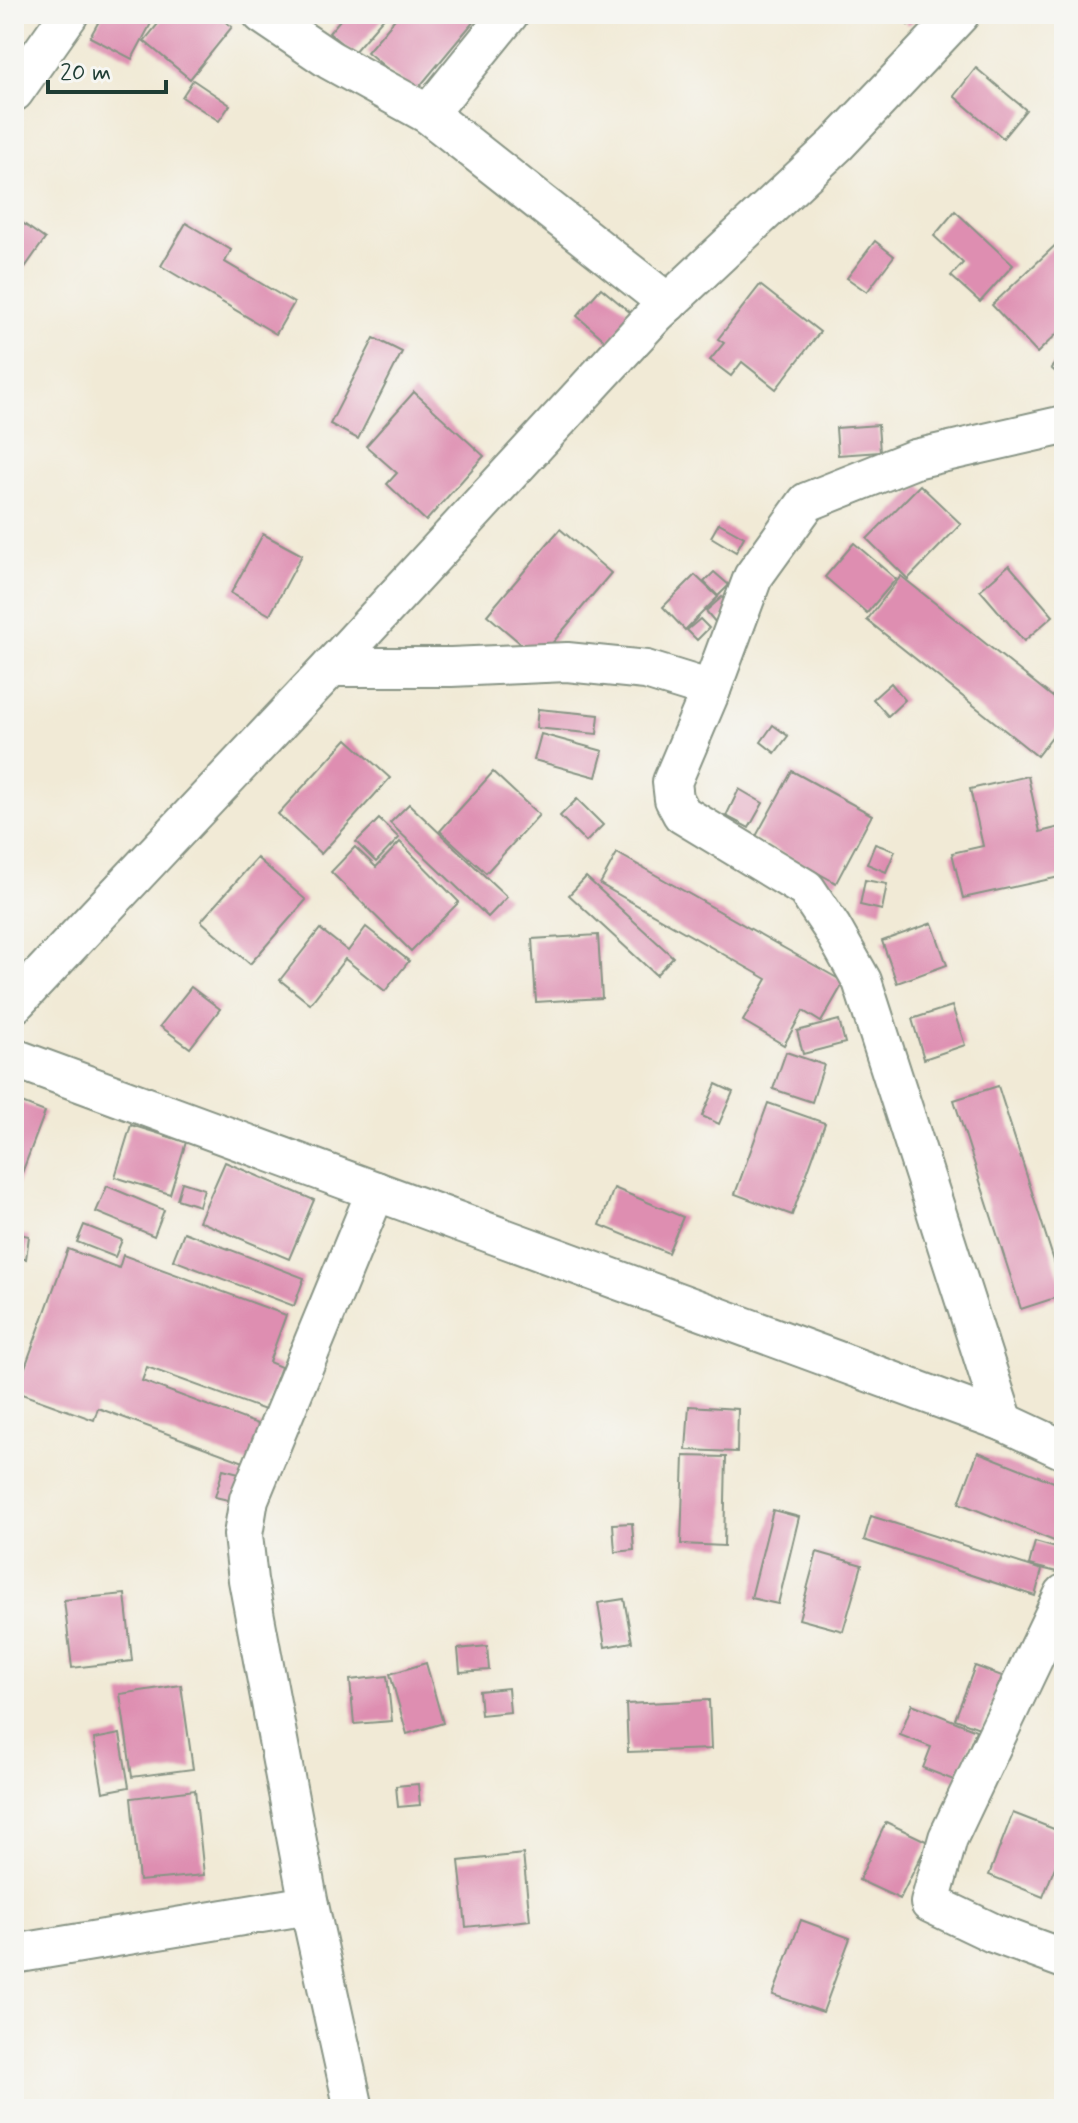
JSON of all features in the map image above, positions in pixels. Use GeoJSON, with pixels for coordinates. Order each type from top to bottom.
{"type":"FeatureCollection","features":[{"type":"Feature","properties":{"kind":"street"},"geometry":{"type":"LineString","coordinates":[[14,92],[69,14]]}},
{"type":"Feature","properties":{"kind":"street"},"geometry":{"type":"LineString","coordinates":[[262,14],[330,60],[428,114],[668,303]]}},
{"type":"Feature","properties":{"kind":"street"},"geometry":{"type":"LineString","coordinates":[[428,114],[509,14]]}},
{"type":"Feature","properties":{"kind":"street"},"geometry":{"type":"LineString","coordinates":[[14,1004],[668,303],[837,144],[960,14]]}},
{"type":"Feature","properties":{"kind":"street"},"geometry":{"type":"LineString","coordinates":[[1004,1422],[862,981],[806,889],[682,814],[674,799],[672,782],[711,690],[753,577],[807,502],[915,459],[1064,425]]}},
{"type":"Feature","properties":{"kind":"street"},"geometry":{"type":"LineString","coordinates":[[331,667],[451,667],[567,662],[646,670],[711,690]]}},
{"type":"Feature","properties":{"kind":"street"},"geometry":{"type":"LineString","coordinates":[[14,1058],[1004,1422],[1064,1450]]}},
{"type":"Feature","properties":{"kind":"street"},"geometry":{"type":"LineString","coordinates":[[354,2109],[309,1905],[248,1580],[243,1535],[249,1499],[376,1191]]}},
{"type":"Feature","properties":{"kind":"street"},"geometry":{"type":"LineString","coordinates":[[1064,1594],[948,1838],[930,1903],[993,1933],[1064,1959]]}},
{"type":"Feature","properties":{"kind":"street"},"geometry":{"type":"LineString","coordinates":[[14,1954],[309,1905]]}},
{"type":"Feature","properties":{"kind":"building"},"geometry":{"type":"Polygon","coordinates":[[[103,14],[155,16],[132,59],[90,37],[103,14]]]}},
{"type":"Feature","properties":{"kind":"building"},"geometry":{"type":"Polygon","coordinates":[[[166,14],[216,14],[232,27],[190,79],[144,41],[166,14]]]}},
{"type":"Feature","properties":{"kind":"building"},"geometry":{"type":"Polygon","coordinates":[[[345,14],[387,14],[353,53],[329,33],[345,14]]]}},
{"type":"Feature","properties":{"kind":"building"},"geometry":{"type":"Polygon","coordinates":[[[399,14],[480,14],[415,92],[367,52],[399,14]]]}},
{"type":"Feature","properties":{"kind":"building"},"geometry":{"type":"Polygon","coordinates":[[[900,14],[922,14],[908,25],[900,14]]]}},
{"type":"Feature","properties":{"kind":"building"},"geometry":{"type":"Polygon","coordinates":[[[976,68],[1026,110],[1003,138],[954,96],[976,68]]]}},
{"type":"Feature","properties":{"kind":"building"},"geometry":{"type":"Polygon","coordinates":[[[193,80],[230,105],[219,121],[182,97],[193,80]]]}},
{"type":"Feature","properties":{"kind":"building"},"geometry":{"type":"Polygon","coordinates":[[[955,211],[1013,265],[980,302],[951,276],[963,263],[934,236],[955,211]]]}},
{"type":"Feature","properties":{"kind":"building"},"geometry":{"type":"Polygon","coordinates":[[[14,217],[45,239],[14,283],[14,217]]]}},
{"type":"Feature","properties":{"kind":"building"},"geometry":{"type":"Polygon","coordinates":[[[186,223],[231,250],[225,262],[294,303],[276,334],[161,266],[186,223]]]}},
{"type":"Feature","properties":{"kind":"building"},"geometry":{"type":"Polygon","coordinates":[[[1064,237],[1064,327],[1037,353],[992,305],[1064,237]]]}},
{"type":"Feature","properties":{"kind":"building"},"geometry":{"type":"Polygon","coordinates":[[[875,241],[894,256],[867,292],[847,278],[875,241]]]}},
{"type":"Feature","properties":{"kind":"building"},"geometry":{"type":"Polygon","coordinates":[[[760,285],[820,332],[776,389],[742,362],[731,376],[710,360],[724,343],[718,339],[760,285]]]}},
{"type":"Feature","properties":{"kind":"building"},"geometry":{"type":"Polygon","coordinates":[[[601,288],[632,314],[608,343],[577,316],[601,288]]]}},
{"type":"Feature","properties":{"kind":"building"},"geometry":{"type":"Polygon","coordinates":[[[374,338],[402,352],[358,439],[330,424],[374,338]]]}},
{"type":"Feature","properties":{"kind":"building"},"geometry":{"type":"Polygon","coordinates":[[[1064,352],[1064,379],[1051,368],[1064,352]]]}},
{"type":"Feature","properties":{"kind":"building"},"geometry":{"type":"Polygon","coordinates":[[[414,392],[484,456],[426,521],[387,484],[397,473],[366,446],[414,392]]]}},
{"type":"Feature","properties":{"kind":"building"},"geometry":{"type":"Polygon","coordinates":[[[878,425],[880,452],[838,455],[836,428],[878,425]]]}},
{"type":"Feature","properties":{"kind":"building"},"geometry":{"type":"Polygon","coordinates":[[[920,485],[961,524],[908,579],[867,539],[920,485]]]}},
{"type":"Feature","properties":{"kind":"building"},"geometry":{"type":"Polygon","coordinates":[[[719,523],[744,537],[736,552],[711,537],[719,523]]]}},
{"type":"Feature","properties":{"kind":"building"},"geometry":{"type":"Polygon","coordinates":[[[560,529],[611,573],[539,659],[487,615],[560,529]]]}},
{"type":"Feature","properties":{"kind":"building"},"geometry":{"type":"Polygon","coordinates":[[[263,534],[302,555],[270,615],[231,593],[263,534]]]}},
{"type":"Feature","properties":{"kind":"building"},"geometry":{"type":"Polygon","coordinates":[[[854,543],[896,579],[867,613],[825,577],[854,543]]]}},
{"type":"Feature","properties":{"kind":"building"},"geometry":{"type":"Polygon","coordinates":[[[1009,565],[1053,616],[1024,641],[980,590],[1009,565]]]}},
{"type":"Feature","properties":{"kind":"building"},"geometry":{"type":"Polygon","coordinates":[[[714,572],[729,585],[718,596],[704,582],[714,572]]]}},
{"type":"Feature","properties":{"kind":"building"},"geometry":{"type":"Polygon","coordinates":[[[695,575],[718,597],[685,630],[663,607],[695,575]]]}},
{"type":"Feature","properties":{"kind":"building"},"geometry":{"type":"Polygon","coordinates":[[[901,576],[1064,706],[1064,721],[1037,756],[867,620],[901,576]]]}},
{"type":"Feature","properties":{"kind":"building"},"geometry":{"type":"Polygon","coordinates":[[[722,597],[732,609],[716,623],[706,611],[722,597]]]}},
{"type":"Feature","properties":{"kind":"building"},"geometry":{"type":"Polygon","coordinates":[[[700,619],[709,628],[697,640],[687,630],[700,619]]]}},
{"type":"Feature","properties":{"kind":"building"},"geometry":{"type":"Polygon","coordinates":[[[891,683],[905,700],[888,716],[873,699],[891,683]]]}},
{"type":"Feature","properties":{"kind":"building"},"geometry":{"type":"Polygon","coordinates":[[[538,709],[599,715],[597,734],[536,728],[538,709]]]}},
{"type":"Feature","properties":{"kind":"building"},"geometry":{"type":"Polygon","coordinates":[[[773,725],[788,736],[775,753],[761,742],[773,725]]]}},
{"type":"Feature","properties":{"kind":"building"},"geometry":{"type":"Polygon","coordinates":[[[541,734],[603,751],[596,777],[534,760],[541,734]]]}},
{"type":"Feature","properties":{"kind":"building"},"geometry":{"type":"Polygon","coordinates":[[[1064,737],[1064,755],[1055,747],[1064,737]]]}},
{"type":"Feature","properties":{"kind":"building"},"geometry":{"type":"Polygon","coordinates":[[[347,739],[390,778],[321,854],[278,814],[347,739]]]}},
{"type":"Feature","properties":{"kind":"building"},"geometry":{"type":"Polygon","coordinates":[[[792,771],[872,815],[836,883],[755,838],[792,771]]]}},
{"type":"Feature","properties":{"kind":"building"},"geometry":{"type":"Polygon","coordinates":[[[493,772],[539,815],[486,873],[440,831],[493,772]]]}},
{"type":"Feature","properties":{"kind":"building"},"geometry":{"type":"Polygon","coordinates":[[[1028,776],[1040,832],[1064,826],[1064,876],[963,898],[952,853],[983,846],[970,789],[1028,776]]]}},
{"type":"Feature","properties":{"kind":"building"},"geometry":{"type":"Polygon","coordinates":[[[739,789],[763,803],[749,828],[726,816],[739,789]]]}},
{"type":"Feature","properties":{"kind":"building"},"geometry":{"type":"Polygon","coordinates":[[[577,799],[603,825],[586,842],[560,816],[577,799]]]}},
{"type":"Feature","properties":{"kind":"building"},"geometry":{"type":"Polygon","coordinates":[[[409,804],[507,897],[488,917],[390,823],[409,804]]]}},
{"type":"Feature","properties":{"kind":"building"},"geometry":{"type":"Polygon","coordinates":[[[379,819],[399,838],[376,862],[356,842],[379,819]]]}},
{"type":"Feature","properties":{"kind":"building"},"geometry":{"type":"Polygon","coordinates":[[[400,842],[459,902],[411,951],[331,872],[355,847],[376,867],[400,842]]]}},
{"type":"Feature","properties":{"kind":"building"},"geometry":{"type":"Polygon","coordinates":[[[875,844],[895,851],[886,872],[867,864],[875,844]]]}},
{"type":"Feature","properties":{"kind":"building"},"geometry":{"type":"Polygon","coordinates":[[[617,853],[844,982],[821,1022],[803,1011],[784,1045],[743,1021],[767,979],[600,884],[617,853]]]}},
{"type":"Feature","properties":{"kind":"building"},"geometry":{"type":"Polygon","coordinates":[[[257,858],[306,900],[250,964],[201,921],[257,858]]]}},
{"type":"Feature","properties":{"kind":"building"},"geometry":{"type":"Polygon","coordinates":[[[586,877],[673,957],[656,975],[569,895],[586,877]]]}},
{"type":"Feature","properties":{"kind":"building"},"geometry":{"type":"Polygon","coordinates":[[[865,880],[887,884],[882,910],[860,905],[865,880]]]}},
{"type":"Feature","properties":{"kind":"building"},"geometry":{"type":"Polygon","coordinates":[[[932,923],[947,965],[897,983],[882,941],[932,923]]]}},
{"type":"Feature","properties":{"kind":"building"},"geometry":{"type":"Polygon","coordinates":[[[366,927],[409,961],[385,991],[345,959],[310,1004],[280,980],[320,929],[348,951],[366,927]]]}},
{"type":"Feature","properties":{"kind":"building"},"geometry":{"type":"Polygon","coordinates":[[[598,935],[602,998],[536,1002],[532,939],[598,935]]]}},
{"type":"Feature","properties":{"kind":"building"},"geometry":{"type":"Polygon","coordinates":[[[191,987],[220,1009],[190,1048],[160,1026],[191,987]]]}},
{"type":"Feature","properties":{"kind":"building"},"geometry":{"type":"Polygon","coordinates":[[[952,1006],[965,1045],[924,1059],[912,1019],[952,1006]]]}},
{"type":"Feature","properties":{"kind":"building"},"geometry":{"type":"Polygon","coordinates":[[[839,1020],[845,1043],[803,1054],[797,1031],[839,1020]]]}},
{"type":"Feature","properties":{"kind":"building"},"geometry":{"type":"Polygon","coordinates":[[[786,1052],[824,1065],[812,1102],[773,1089],[786,1052]]]}},
{"type":"Feature","properties":{"kind":"building"},"geometry":{"type":"Polygon","coordinates":[[[716,1084],[733,1092],[719,1124],[702,1116],[716,1084]]]}},
{"type":"Feature","properties":{"kind":"building"},"geometry":{"type":"Polygon","coordinates":[[[998,1086],[1064,1292],[1064,1295],[1021,1309],[954,1100],[998,1086]]]}},
{"type":"Feature","properties":{"kind":"building"},"geometry":{"type":"Polygon","coordinates":[[[14,1100],[45,1112],[17,1186],[14,1184],[14,1100]]]}},
{"type":"Feature","properties":{"kind":"building"},"geometry":{"type":"Polygon","coordinates":[[[768,1103],[825,1123],[792,1215],[735,1194],[768,1103]]]}},
{"type":"Feature","properties":{"kind":"building"},"geometry":{"type":"Polygon","coordinates":[[[131,1125],[186,1142],[170,1194],[115,1177],[131,1125]]]}},
{"type":"Feature","properties":{"kind":"building"},"geometry":{"type":"Polygon","coordinates":[[[225,1162],[314,1200],[289,1259],[199,1221],[225,1162]]]}},
{"type":"Feature","properties":{"kind":"building"},"geometry":{"type":"Polygon","coordinates":[[[182,1182],[204,1189],[199,1206],[177,1199],[182,1182]]]}},
{"type":"Feature","properties":{"kind":"building"},"geometry":{"type":"Polygon","coordinates":[[[107,1186],[164,1210],[154,1236],[96,1212],[107,1186]]]}},
{"type":"Feature","properties":{"kind":"building"},"geometry":{"type":"Polygon","coordinates":[[[614,1188],[683,1217],[668,1253],[600,1225],[614,1188]]]}},
{"type":"Feature","properties":{"kind":"building"},"geometry":{"type":"Polygon","coordinates":[[[84,1225],[122,1240],[115,1257],[77,1242],[84,1225]]]}},
{"type":"Feature","properties":{"kind":"building"},"geometry":{"type":"Polygon","coordinates":[[[184,1232],[304,1278],[294,1306],[173,1260],[184,1232]]]}},
{"type":"Feature","properties":{"kind":"building"},"geometry":{"type":"Polygon","coordinates":[[[14,1233],[29,1236],[26,1259],[14,1257],[14,1233]]]}},
{"type":"Feature","properties":{"kind":"building"},"geometry":{"type":"Polygon","coordinates":[[[68,1249],[119,1268],[123,1255],[286,1315],[269,1362],[281,1367],[265,1410],[147,1367],[142,1381],[263,1426],[249,1464],[98,1408],[94,1420],[16,1392],[68,1249]]]}},
{"type":"Feature","properties":{"kind":"building"},"geometry":{"type":"Polygon","coordinates":[[[689,1406],[738,1409],[737,1452],[686,1450],[689,1406]]]}},
{"type":"Feature","properties":{"kind":"building"},"geometry":{"type":"Polygon","coordinates":[[[978,1452],[1064,1486],[1064,1545],[959,1503],[978,1452]]]}},
{"type":"Feature","properties":{"kind":"building"},"geometry":{"type":"Polygon","coordinates":[[[684,1456],[726,1457],[724,1546],[681,1544],[684,1456]]]}},
{"type":"Feature","properties":{"kind":"building"},"geometry":{"type":"Polygon","coordinates":[[[223,1469],[243,1474],[237,1502],[215,1497],[223,1469]]]}},
{"type":"Feature","properties":{"kind":"building"},"geometry":{"type":"Polygon","coordinates":[[[773,1510],[799,1517],[778,1604],[751,1598],[773,1510]]]}},
{"type":"Feature","properties":{"kind":"building"},"geometry":{"type":"Polygon","coordinates":[[[871,1516],[1042,1570],[1035,1596],[864,1540],[871,1516]]]}},
{"type":"Feature","properties":{"kind":"building"},"geometry":{"type":"Polygon","coordinates":[[[632,1523],[634,1550],[615,1552],[613,1524],[632,1523]]]}},
{"type":"Feature","properties":{"kind":"building"},"geometry":{"type":"Polygon","coordinates":[[[1035,1542],[1063,1550],[1057,1572],[1029,1565],[1035,1542]]]}},
{"type":"Feature","properties":{"kind":"building"},"geometry":{"type":"Polygon","coordinates":[[[817,1552],[862,1565],[843,1631],[799,1619],[817,1552]]]}},
{"type":"Feature","properties":{"kind":"building"},"geometry":{"type":"Polygon","coordinates":[[[125,1594],[132,1661],[72,1668],[64,1600],[125,1594]]]}},
{"type":"Feature","properties":{"kind":"building"},"geometry":{"type":"Polygon","coordinates":[[[624,1599],[632,1642],[605,1647],[598,1603],[624,1599]]]}},
{"type":"Feature","properties":{"kind":"building"},"geometry":{"type":"Polygon","coordinates":[[[487,1646],[489,1670],[460,1672],[458,1649],[487,1646]]]}},
{"type":"Feature","properties":{"kind":"building"},"geometry":{"type":"Polygon","coordinates":[[[426,1663],[443,1723],[407,1734],[390,1674],[426,1663]]]}},
{"type":"Feature","properties":{"kind":"building"},"geometry":{"type":"Polygon","coordinates":[[[975,1666],[1002,1676],[982,1729],[955,1719],[975,1666]]]}},
{"type":"Feature","properties":{"kind":"building"},"geometry":{"type":"Polygon","coordinates":[[[387,1676],[392,1721],[354,1724],[350,1680],[387,1676]]]}},
{"type":"Feature","properties":{"kind":"building"},"geometry":{"type":"Polygon","coordinates":[[[181,1685],[193,1769],[132,1777],[120,1694],[181,1685]]]}},
{"type":"Feature","properties":{"kind":"building"},"geometry":{"type":"Polygon","coordinates":[[[508,1688],[510,1712],[481,1715],[479,1691],[508,1688]]]}},
{"type":"Feature","properties":{"kind":"building"},"geometry":{"type":"Polygon","coordinates":[[[709,1700],[711,1749],[628,1752],[626,1704],[709,1700]]]}},
{"type":"Feature","properties":{"kind":"building"},"geometry":{"type":"Polygon","coordinates":[[[912,1704],[976,1730],[956,1781],[923,1768],[931,1747],[900,1735],[912,1704]]]}},
{"type":"Feature","properties":{"kind":"building"},"geometry":{"type":"Polygon","coordinates":[[[120,1734],[129,1787],[103,1792],[94,1739],[120,1734]]]}},
{"type":"Feature","properties":{"kind":"building"},"geometry":{"type":"Polygon","coordinates":[[[418,1784],[420,1805],[398,1807],[396,1786],[418,1784]]]}},
{"type":"Feature","properties":{"kind":"building"},"geometry":{"type":"Polygon","coordinates":[[[195,1790],[204,1875],[139,1881],[131,1798],[195,1790]]]}},
{"type":"Feature","properties":{"kind":"building"},"geometry":{"type":"Polygon","coordinates":[[[1013,1813],[1064,1833],[1064,1844],[1043,1897],[989,1875],[1013,1813]]]}},
{"type":"Feature","properties":{"kind":"building"},"geometry":{"type":"Polygon","coordinates":[[[886,1822],[928,1842],[900,1899],[859,1880],[886,1822]]]}},
{"type":"Feature","properties":{"kind":"building"},"geometry":{"type":"Polygon","coordinates":[[[523,1854],[530,1920],[466,1927],[459,1861],[523,1854]]]}},
{"type":"Feature","properties":{"kind":"building"},"geometry":{"type":"Polygon","coordinates":[[[801,1920],[850,1938],[823,2012],[773,1995],[801,1920]]]}}]}
